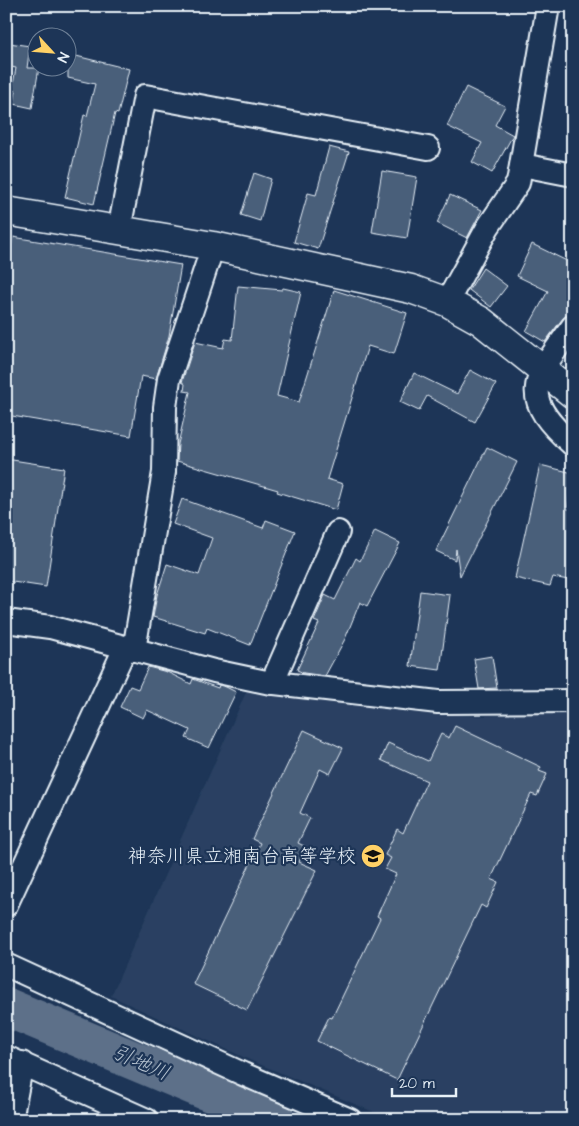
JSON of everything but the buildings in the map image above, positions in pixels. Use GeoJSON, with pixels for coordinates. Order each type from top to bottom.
{"type":"FeatureCollection","features":[{"type":"Feature","properties":{"kind":"street"},"geometry":{"type":"LineString","coordinates":[[447,302],[488,227],[518,183],[548,6]]}},
{"type":"Feature","properties":{"kind":"street"},"geometry":{"type":"LineString","coordinates":[[119,230],[145,96],[428,148]]}},
{"type":"Feature","properties":{"kind":"street"},"geometry":{"type":"LineString","coordinates":[[522,165],[573,175]]}},
{"type":"Feature","properties":{"kind":"street"},"geometry":{"type":"LineString","coordinates":[[6,211],[213,246],[412,289],[447,302],[499,334],[573,394]]}},
{"type":"Feature","properties":{"kind":"street"},"geometry":{"type":"LineString","coordinates":[[6,905],[120,657],[128,648],[164,472],[165,407],[170,379],[213,246]]}},
{"type":"Feature","properties":{"kind":"street"},"geometry":{"type":"LineString","coordinates":[[573,326],[542,370],[535,386],[542,412],[552,427],[573,445]]}},
{"type":"Feature","properties":{"kind":"street"},"geometry":{"type":"LineString","coordinates":[[272,683],[338,532]]}},
{"type":"Feature","properties":{"kind":"street"},"geometry":{"type":"LineString","coordinates":[[6,621],[50,627],[214,671],[272,683],[438,702],[573,701]]}},
{"type":"Feature","properties":{"kind":"street"},"geometry":{"type":"LineString","coordinates":[[6,965],[243,1074],[350,1120]]}},
{"type":"Feature","properties":{"kind":"street"},"geometry":{"type":"LineString","coordinates":[[11,1120],[14,1060],[147,1120]]}},
{"type":"Feature","properties":{"kind":"shaded area","name":"神奈川県立湘南台高等学校"},"geometry":{"type":"Polygon","coordinates":[[[247,690],[407,712],[481,716],[573,711],[573,1120],[393,1120],[252,1061],[111,996],[247,690]]]}},
{"type":"Feature","properties":{"kind":"waterway","name":"引地川"},"geometry":{"type":"LineString","coordinates":[[6,1007],[276,1120]]}},
{"type":"Feature","properties":{"kind":"place","name":"神奈川県立湘南台高等学校"},"geometry":{"type":"Point","coordinates":[373,856]}}]}
